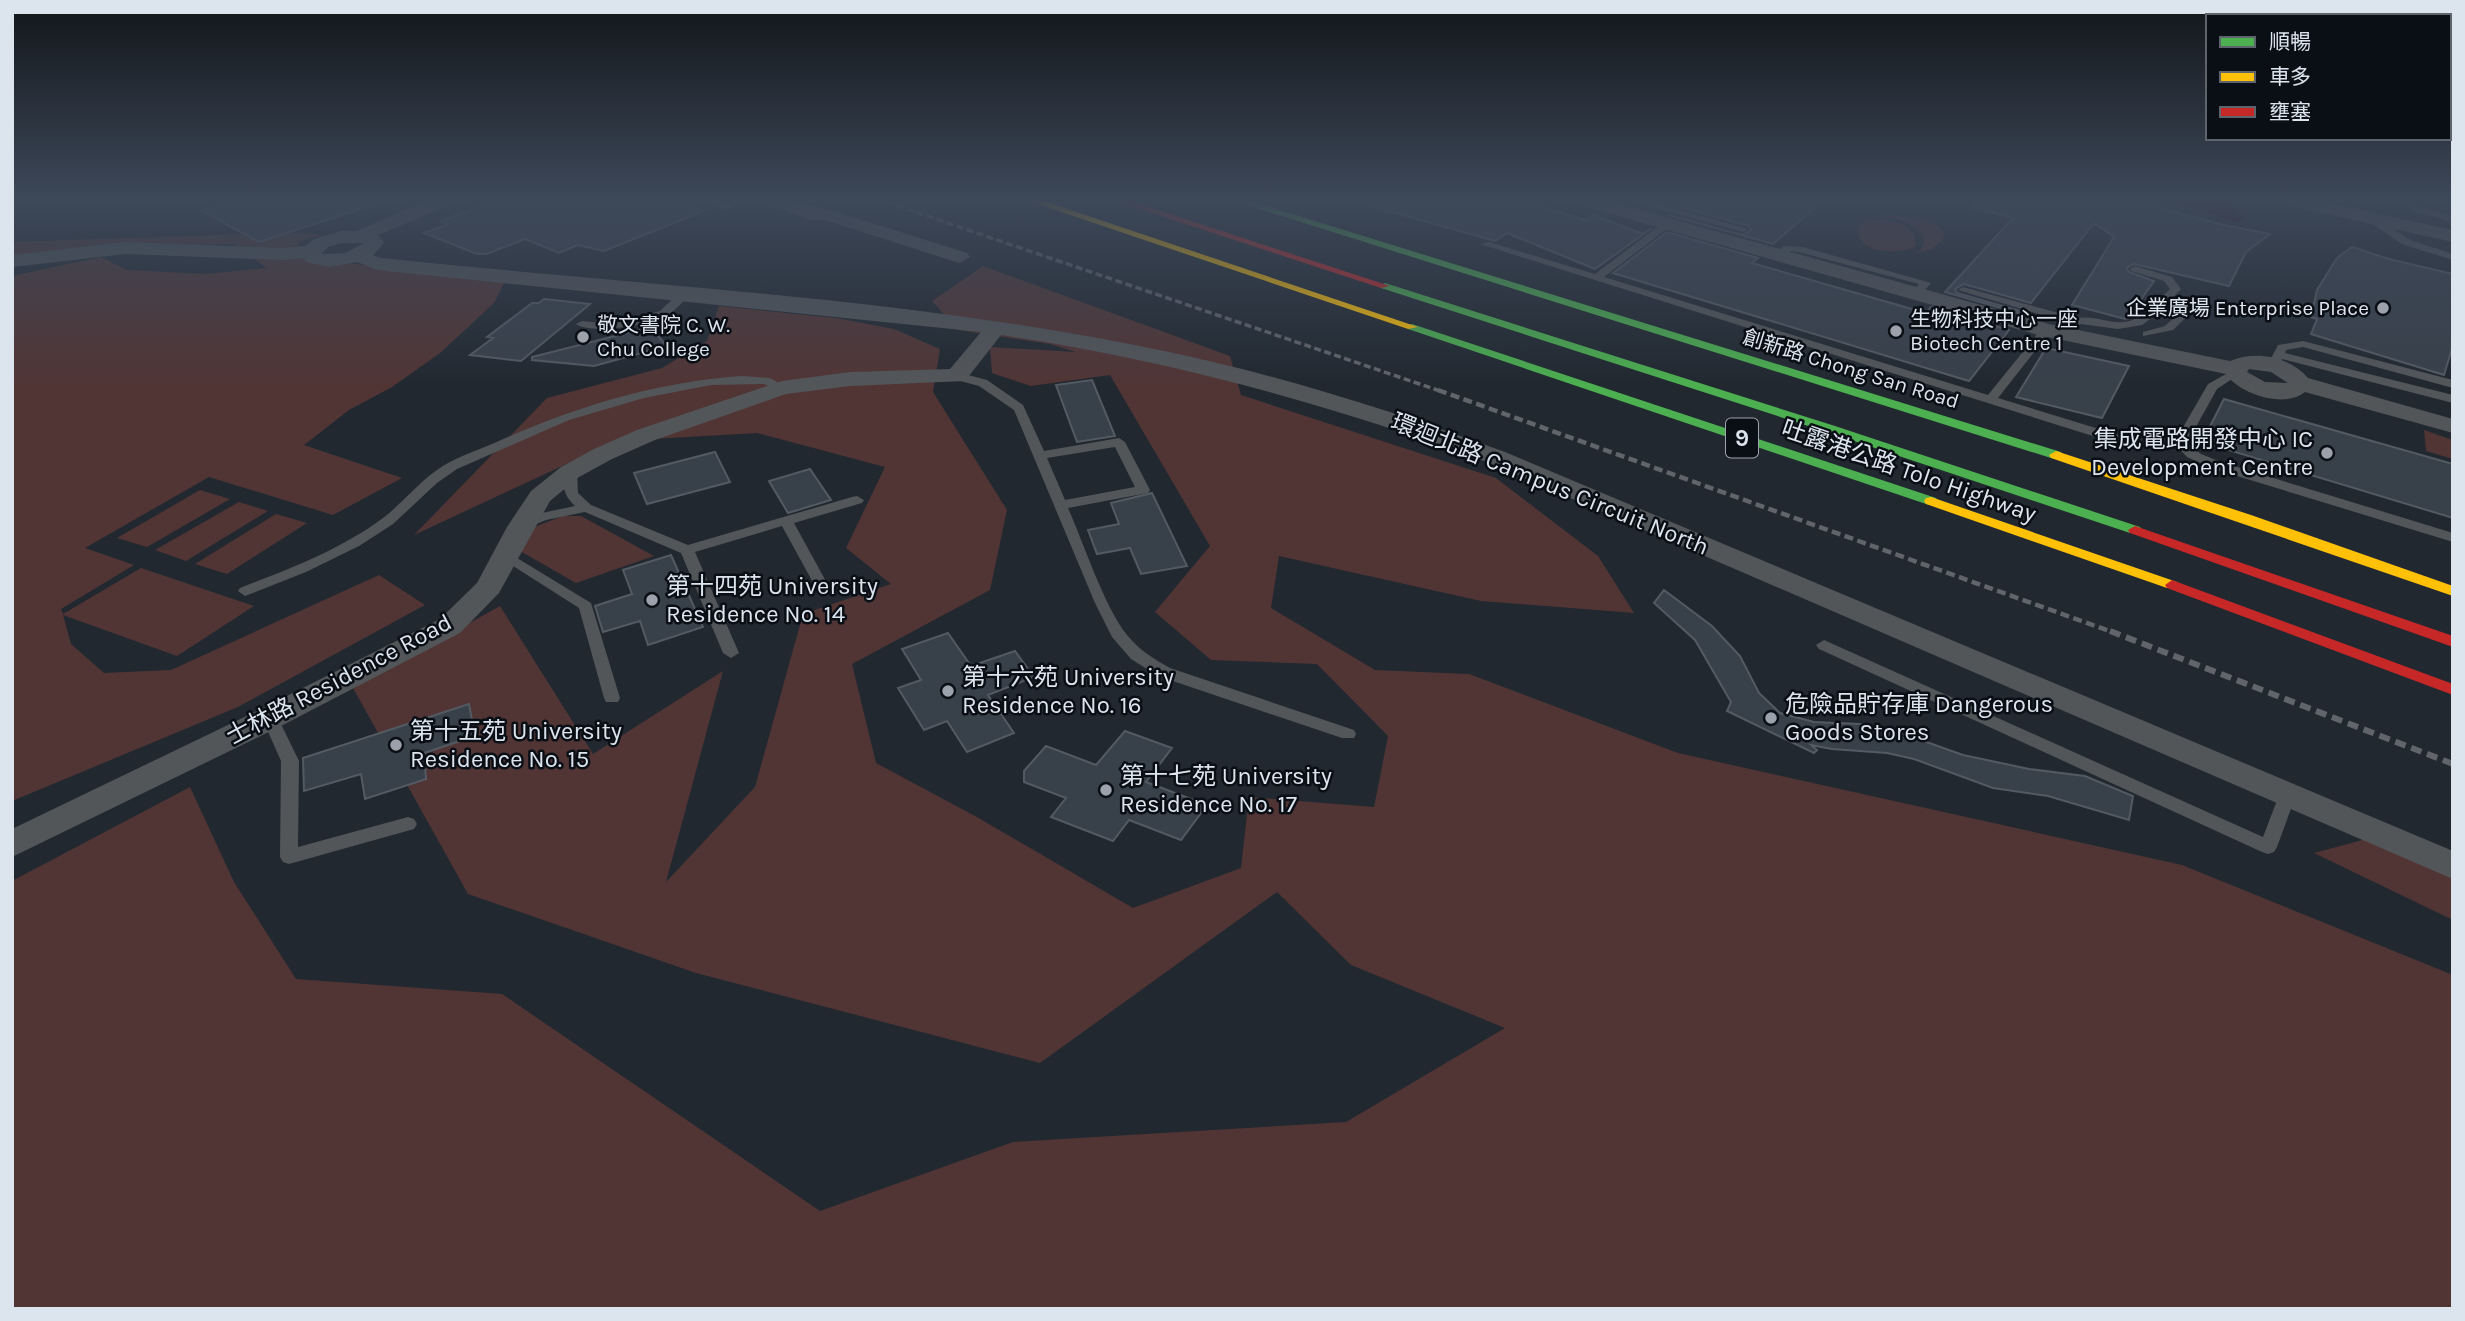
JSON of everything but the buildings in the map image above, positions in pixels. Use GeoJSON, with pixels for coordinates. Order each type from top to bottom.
{"type":"FeatureCollection","features":[{"type":"Feature","properties":{"kind":"main road","name":"吐露港公路 Tolo Highway"},"geometry":{"type":"LineString","coordinates":[[1209,261],[1873,482],[2343,647],[2453,690]]}},
{"type":"Feature","properties":{"kind":"main road","name":"吐露港公路 Tolo Highway"},"geometry":{"type":"LineString","coordinates":[[1303,261],[1831,429],[2256,571],[2453,642]]}},
{"type":"Feature","properties":{"kind":"main road","name":"創新路 Chong San Road"},"geometry":{"type":"LineString","coordinates":[[1434,261],[2126,477],[2453,591]]}},
{"type":"Feature","properties":{"kind":"main road","name":"創新路 Chong San Road"},"geometry":{"type":"LineString","coordinates":[[1469,261],[1613,309],[2125,465],[2453,576]]}},
{"type":"Feature","properties":{"kind":"street","name":"環迴北路 Campus Circuit North"},"geometry":{"type":"LineString","coordinates":[[374,261],[377,264],[396,267],[684,294],[996,328],[1125,349],[1221,370],[1412,426],[1496,457],[2453,866]]}},
{"type":"Feature","properties":{"kind":"street"},"geometry":{"type":"LineString","coordinates":[[1799,261],[1916,293],[2061,328],[2144,342],[2234,371],[2246,382],[2266,389],[2294,390],[2300,383]]}},
{"type":"Feature","properties":{"kind":"street"},"geometry":{"type":"LineString","coordinates":[[957,376],[996,328]]}},
{"type":"Feature","properties":{"kind":"street"},"geometry":{"type":"LineString","coordinates":[[2234,371],[2243,363],[2276,360],[2300,383],[2453,426]]}},
{"type":"Feature","properties":{"kind":"street","name":"士林路 Residence Road"},"geometry":{"type":"LineString","coordinates":[[12,844],[271,718],[450,626],[489,587],[520,527],[540,496],[570,472],[603,454],[646,435],[782,388],[850,379],[957,376]]}},
{"type":"Feature","properties":{"kind":"lane"},"geometry":{"type":"LineString","coordinates":[[1540,261],[1992,398],[2133,444]]}},
{"type":"Feature","properties":{"kind":"lane"},"geometry":{"type":"LineString","coordinates":[[1597,278],[1617,261]]}},
{"type":"Feature","properties":{"kind":"lane"},"geometry":{"type":"LineString","coordinates":[[1963,290],[2061,328],[2123,325],[2138,323],[2176,289],[2168,279],[2135,269]]}},
{"type":"Feature","properties":{"kind":"lane"},"geometry":{"type":"LineString","coordinates":[[582,324],[610,327],[664,313],[684,294]]}},
{"type":"Feature","properties":{"kind":"lane"},"geometry":{"type":"LineString","coordinates":[[2138,323],[2144,342],[2169,328],[2200,299]]}},
{"type":"Feature","properties":{"kind":"lane"},"geometry":{"type":"LineString","coordinates":[[1992,398],[2061,328]]}},
{"type":"Feature","properties":{"kind":"lane"},"geometry":{"type":"LineString","coordinates":[[2453,384],[2303,344],[2283,347],[2276,360],[2453,399]]}},
{"type":"Feature","properties":{"kind":"lane"},"geometry":{"type":"LineString","coordinates":[[2234,371],[2212,387],[2180,443],[2187,451],[2198,459],[2216,465],[2453,538]]}},
{"type":"Feature","properties":{"kind":"lane"},"geometry":{"type":"LineString","coordinates":[[957,376],[983,383],[1019,408],[1102,603],[1120,637],[1137,655],[1164,672],[1348,734]]}},
{"type":"Feature","properties":{"kind":"lane"},"geometry":{"type":"LineString","coordinates":[[245,591],[323,559],[356,541],[385,523],[449,468],[565,417],[653,392],[725,380],[764,379],[775,382],[782,388]]}},
{"type":"Feature","properties":{"kind":"lane"},"geometry":{"type":"LineString","coordinates":[[1041,455],[1119,442],[1143,490],[1061,505]]}},
{"type":"Feature","properties":{"kind":"lane"},"geometry":{"type":"LineString","coordinates":[[570,472],[568,488],[572,499],[586,508],[687,550],[787,523],[857,500]]}},
{"type":"Feature","properties":{"kind":"lane"},"geometry":{"type":"LineString","coordinates":[[520,527],[542,516],[586,508]]}},
{"type":"Feature","properties":{"kind":"lane"},"geometry":{"type":"LineString","coordinates":[[787,523],[821,585]]}},
{"type":"Feature","properties":{"kind":"lane"},"geometry":{"type":"LineString","coordinates":[[687,550],[731,653]]}},
{"type":"Feature","properties":{"kind":"lane"},"geometry":{"type":"LineString","coordinates":[[507,556],[586,606],[612,698]]}},
{"type":"Feature","properties":{"kind":"lane"},"geometry":{"type":"LineString","coordinates":[[1824,645],[2267,847],[2287,795]]}},
{"type":"Feature","properties":{"kind":"lane"},"geometry":{"type":"LineString","coordinates":[[271,718],[290,761],[289,857],[408,824]]}},
{"type":"Feature","properties":{"kind":"shaded area"},"geometry":{"type":"Polygon","coordinates":[[[84,261],[108,261],[127,270],[206,274],[267,268],[257,261],[333,261],[505,281],[494,303],[440,353],[392,387],[349,410],[304,445],[402,478],[333,515],[209,477],[85,548],[134,565],[61,609],[63,614],[141,568],[254,606],[177,656],[63,615],[71,644],[104,673],[171,670],[379,575],[425,605],[238,707],[12,801],[12,276],[84,261]]]}},
{"type":"Feature","properties":{"kind":"shaded area"},"geometry":{"type":"Polygon","coordinates":[[[983,266],[1230,356],[1241,395],[1496,478],[1598,556],[1634,613],[1481,601],[1279,556],[1271,608],[1375,670],[1469,674],[1678,753],[2182,865],[2453,975],[2453,1309],[12,1309],[12,881],[190,787],[234,882],[296,979],[502,994],[820,1211],[1013,1142],[1346,1122],[1505,1028],[1351,965],[1277,892],[1040,1063],[696,973],[468,894],[353,688],[500,606],[593,754],[723,671],[666,882],[755,787],[803,614],[891,584],[846,548],[885,467],[757,433],[616,441],[414,535],[547,398],[662,368],[707,341],[719,306],[836,318],[894,329],[940,349],[933,392],[1007,510],[990,590],[852,664],[876,763],[975,816],[1133,908],[1241,868],[1249,797],[1374,807],[1388,736],[1317,664],[1211,660],[1155,612],[1210,546],[1110,375],[1031,386],[992,373],[990,347],[1076,352],[1050,344],[958,330],[932,301],[983,266]]]}},
{"type":"Feature","properties":{"kind":"shaded area"},"geometry":{"type":"Polygon","coordinates":[[[2424,430],[2453,440],[2453,459],[2426,451],[2424,430]]]}},
{"type":"Feature","properties":{"kind":"shaded area"},"geometry":{"type":"Polygon","coordinates":[[[200,490],[230,499],[147,547],[117,538],[200,490]]]}},
{"type":"Feature","properties":{"kind":"shaded area"},"geometry":{"type":"Polygon","coordinates":[[[239,502],[268,511],[186,561],[155,550],[239,502]]]}},
{"type":"Feature","properties":{"kind":"shaded area"},"geometry":{"type":"Polygon","coordinates":[[[276,514],[307,523],[227,574],[195,564],[276,514]]]}},
{"type":"Feature","properties":{"kind":"shaded area"},"geometry":{"type":"Polygon","coordinates":[[[563,516],[581,516],[654,556],[576,583],[520,551],[529,529],[563,516]]]}},
{"type":"Feature","properties":{"kind":"shaded area"},"geometry":{"type":"Polygon","coordinates":[[[2370,838],[2453,876],[2453,920],[2314,853],[2370,838]]]}},
{"type":"Feature","properties":{"kind":"railway"},"geometry":{"type":"LineString","coordinates":[[1058,261],[1443,392]]}},
{"type":"Feature","properties":{"kind":"railway"},"geometry":{"type":"LineString","coordinates":[[1438,390],[2115,633]]}},
{"type":"Feature","properties":{"kind":"railway"},"geometry":{"type":"LineString","coordinates":[[2110,631],[2453,764]]}},
{"type":"Feature","properties":{"kind":"traffic: fast"},"geometry":{"type":"LineString","coordinates":[[1430,261],[2056,455]]}},
{"type":"Feature","properties":{"kind":"traffic: fast"},"geometry":{"type":"LineString","coordinates":[[1385,286],[2135,530]]}},
{"type":"Feature","properties":{"kind":"traffic: fast"},"geometry":{"type":"LineString","coordinates":[[1412,327],[1931,501]]}},
{"type":"Feature","properties":{"kind":"traffic: slow"},"geometry":{"type":"LineString","coordinates":[[1212,261],[1412,327]]}},
{"type":"Feature","properties":{"kind":"traffic: slow"},"geometry":{"type":"LineString","coordinates":[[2056,455],[2453,591]]}},
{"type":"Feature","properties":{"kind":"traffic: slow"},"geometry":{"type":"LineString","coordinates":[[1931,501],[2172,585]]}},
{"type":"Feature","properties":{"kind":"traffic: jam"},"geometry":{"type":"LineString","coordinates":[[1306,261],[1385,286]]}},
{"type":"Feature","properties":{"kind":"traffic: jam"},"geometry":{"type":"LineString","coordinates":[[2135,530],[2453,642]]}},
{"type":"Feature","properties":{"kind":"traffic: jam"},"geometry":{"type":"LineString","coordinates":[[2172,585],[2453,690]]}},
{"type":"Feature","properties":{"kind":"place","name":"企業廣場 Enterprise Place"},"geometry":{"type":"Point","coordinates":[2383,308]}},
{"type":"Feature","properties":{"kind":"place","name":"生物科技中心一座 Biotech Centre 1"},"geometry":{"type":"Point","coordinates":[1896,331]}},
{"type":"Feature","properties":{"kind":"place","name":"敬文書院 C. W. Chu College"},"geometry":{"type":"Point","coordinates":[583,337]}},
{"type":"Feature","properties":{"kind":"place","name":"集成電路開發中心 IC Development Centre"},"geometry":{"type":"Point","coordinates":[2327,453]}},
{"type":"Feature","properties":{"kind":"place","name":"第十四苑 University Residence No. 14"},"geometry":{"type":"Point","coordinates":[652,600]}},
{"type":"Feature","properties":{"kind":"place","name":"第十六苑 University Residence No. 16"},"geometry":{"type":"Point","coordinates":[948,691]}},
{"type":"Feature","properties":{"kind":"place","name":"危險品貯存庫 Dangerous Goods Stores"},"geometry":{"type":"Point","coordinates":[1771,718]}},
{"type":"Feature","properties":{"kind":"place","name":"第十五苑 University Residence No. 15"},"geometry":{"type":"Point","coordinates":[396,745]}},
{"type":"Feature","properties":{"kind":"place","name":"第十七苑 University Residence No. 17"},"geometry":{"type":"Point","coordinates":[1106,790]}}]}
